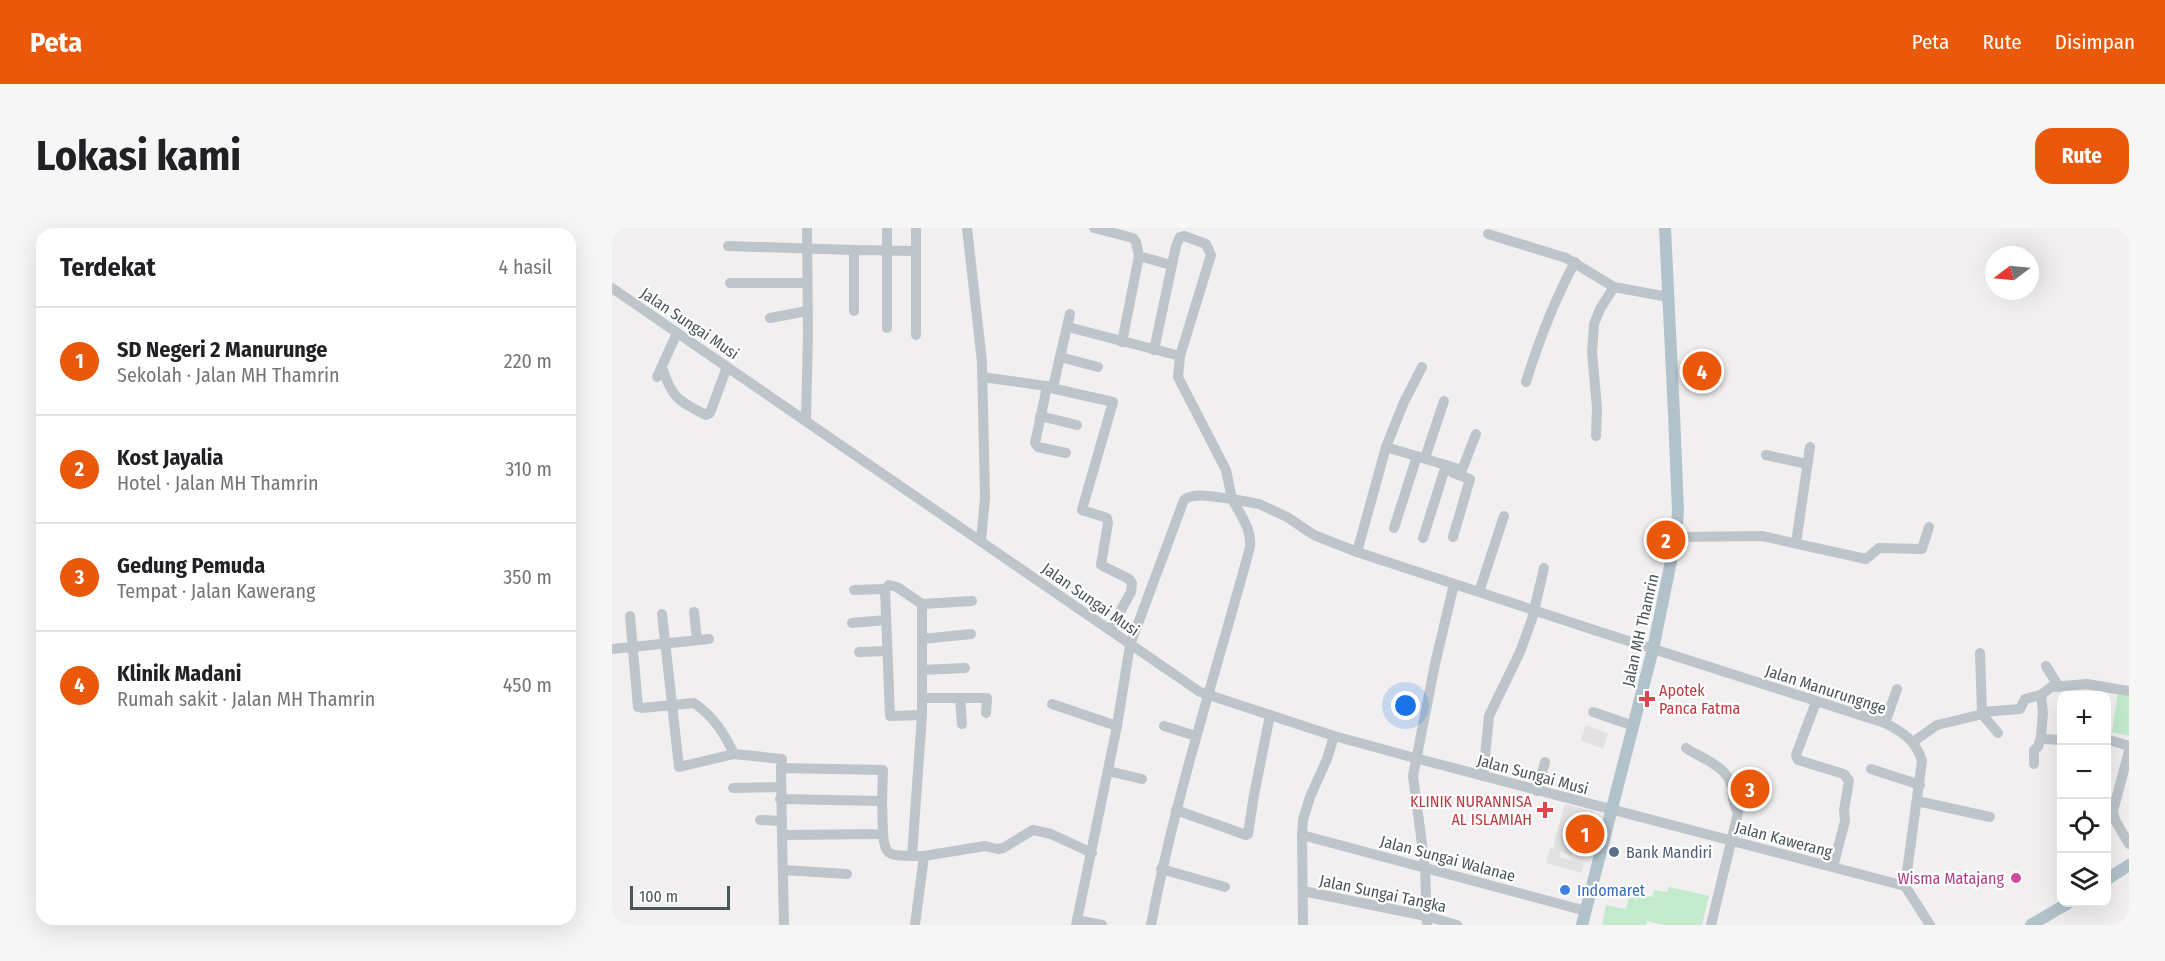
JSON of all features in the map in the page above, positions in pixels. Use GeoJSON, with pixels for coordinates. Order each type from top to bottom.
{"type":"FeatureCollection","features":[{"type":"Feature","properties":{"kind":"main road","name":"Jalan MH Thamrin"},"geometry":{"type":"LineString","coordinates":[[1582,925],[1653,649],[1676,537],[1678,511],[1665,228]]}},
{"type":"Feature","properties":{"kind":"main road"},"geometry":{"type":"LineString","coordinates":[[2111,877],[2129,865]]}},
{"type":"Feature","properties":{"kind":"main road"},"geometry":{"type":"LineString","coordinates":[[2032,925],[2063,907]]}},
{"type":"Feature","properties":{"kind":"street"},"geometry":{"type":"LineString","coordinates":[[806,419],[807,228]]}},
{"type":"Feature","properties":{"kind":"street"},"geometry":{"type":"LineString","coordinates":[[887,228],[885,252],[887,328]]}},
{"type":"Feature","properties":{"kind":"street"},"geometry":{"type":"LineString","coordinates":[[916,228],[916,335]]}},
{"type":"Feature","properties":{"kind":"street"},"geometry":{"type":"LineString","coordinates":[[968,228],[982,377],[985,498],[981,541]]}},
{"type":"Feature","properties":{"kind":"street"},"geometry":{"type":"LineString","coordinates":[[1094,228],[1133,238],[1136,242],[1139,256],[1122,342]]}},
{"type":"Feature","properties":{"kind":"street"},"geometry":{"type":"LineString","coordinates":[[1488,234],[1544,250],[1575,262],[1614,287],[1668,297]]}},
{"type":"Feature","properties":{"kind":"street"},"geometry":{"type":"LineString","coordinates":[[1151,925],[1161,869],[1176,810],[1251,539],[1232,499],[1226,470],[1178,377],[1180,357],[1210,255],[1209,248],[1203,242],[1182,236],[1178,240],[1154,350]]}},
{"type":"Feature","properties":{"kind":"street"},"geometry":{"type":"LineString","coordinates":[[728,246],[885,252],[916,251]]}},
{"type":"Feature","properties":{"kind":"street"},"geometry":{"type":"LineString","coordinates":[[854,311],[855,250]]}},
{"type":"Feature","properties":{"kind":"street"},"geometry":{"type":"LineString","coordinates":[[1139,256],[1171,266]]}},
{"type":"Feature","properties":{"kind":"street"},"geometry":{"type":"LineString","coordinates":[[1526,382],[1557,294],[1575,262]]}},
{"type":"Feature","properties":{"kind":"street"},"geometry":{"type":"LineString","coordinates":[[730,283],[807,283]]}},
{"type":"Feature","properties":{"kind":"street"},"geometry":{"type":"LineString","coordinates":[[1596,436],[1597,408],[1592,352],[1594,324],[1600,309],[1614,287]]}},
{"type":"Feature","properties":{"kind":"street","name":"Jalan Sungai Musi"},"geometry":{"type":"LineString","coordinates":[[612,288],[806,419],[1130,645],[1207,695],[1334,736],[1611,810]]}},
{"type":"Feature","properties":{"kind":"street"},"geometry":{"type":"LineString","coordinates":[[770,318],[807,311]]}},
{"type":"Feature","properties":{"kind":"street"},"geometry":{"type":"LineString","coordinates":[[1066,453],[1036,446],[1034,442],[1049,387],[1054,385],[1070,314]]}},
{"type":"Feature","properties":{"kind":"street"},"geometry":{"type":"LineString","coordinates":[[1068,327],[1180,357]]}},
{"type":"Feature","properties":{"kind":"street"},"geometry":{"type":"LineString","coordinates":[[657,377],[677,333]]}},
{"type":"Feature","properties":{"kind":"street"},"geometry":{"type":"LineString","coordinates":[[1060,357],[1098,367]]}},
{"type":"Feature","properties":{"kind":"street"},"geometry":{"type":"LineString","coordinates":[[662,366],[671,391],[677,400],[706,416],[710,413],[728,367]]}},
{"type":"Feature","properties":{"kind":"street"},"geometry":{"type":"LineString","coordinates":[[1357,552],[1386,447],[1404,402],[1422,367]]}},
{"type":"Feature","properties":{"kind":"street"},"geometry":{"type":"LineString","coordinates":[[982,377],[1049,387],[1113,402],[1082,510],[1107,518],[1101,565],[1129,579],[1132,583],[1131,592],[1110,630]]}},
{"type":"Feature","properties":{"kind":"street"},"geometry":{"type":"LineString","coordinates":[[1394,528],[1444,401]]}},
{"type":"Feature","properties":{"kind":"street"},"geometry":{"type":"LineString","coordinates":[[1040,416],[1077,425]]}},
{"type":"Feature","properties":{"kind":"street"},"geometry":{"type":"LineString","coordinates":[[1445,468],[1463,469],[1476,434]]}},
{"type":"Feature","properties":{"kind":"street"},"geometry":{"type":"LineString","coordinates":[[1386,447],[1421,457],[1470,479],[1453,537]]}},
{"type":"Feature","properties":{"kind":"street"},"geometry":{"type":"LineString","coordinates":[[1796,543],[1810,447]]}},
{"type":"Feature","properties":{"kind":"street"},"geometry":{"type":"LineString","coordinates":[[1766,455],[1807,464]]}},
{"type":"Feature","properties":{"kind":"street"},"geometry":{"type":"LineString","coordinates":[[1423,538],[1445,468]]}},
{"type":"Feature","properties":{"kind":"street","name":"Jalan Manurungnge"},"geometry":{"type":"LineString","coordinates":[[1130,645],[1184,500],[1191,496],[1232,499],[1259,504],[1287,517],[1314,535],[1357,552],[1885,723],[1898,729],[1913,742]]}},
{"type":"Feature","properties":{"kind":"street"},"geometry":{"type":"LineString","coordinates":[[1479,592],[1504,516]]}},
{"type":"Feature","properties":{"kind":"street"},"geometry":{"type":"LineString","coordinates":[[1676,537],[1756,535],[1866,559],[1879,548],[1923,549],[1929,527]]}},
{"type":"Feature","properties":{"kind":"street"},"geometry":{"type":"LineString","coordinates":[[1483,776],[1489,716],[1520,652],[1544,568]]}},
{"type":"Feature","properties":{"kind":"street"},"geometry":{"type":"LineString","coordinates":[[1426,921],[1425,867],[1413,776],[1415,758],[1454,584]]}},
{"type":"Feature","properties":{"kind":"street"},"geometry":{"type":"LineString","coordinates":[[854,590],[885,589],[889,585],[897,587],[922,604],[972,601]]}},
{"type":"Feature","properties":{"kind":"street"},"geometry":{"type":"LineString","coordinates":[[885,589],[890,716],[922,715]]}},
{"type":"Feature","properties":{"kind":"street"},"geometry":{"type":"LineString","coordinates":[[915,925],[923,699],[922,604]]}},
{"type":"Feature","properties":{"kind":"street"},"geometry":{"type":"LineString","coordinates":[[612,649],[703,639],[694,612]]}},
{"type":"Feature","properties":{"kind":"street"},"geometry":{"type":"LineString","coordinates":[[662,614],[679,767],[734,754],[782,759],[780,799],[784,925]]}},
{"type":"Feature","properties":{"kind":"street"},"geometry":{"type":"LineString","coordinates":[[630,616],[638,707],[694,703],[708,713],[723,731],[734,754]]}},
{"type":"Feature","properties":{"kind":"street"},"geometry":{"type":"LineString","coordinates":[[852,623],[886,620]]}},
{"type":"Feature","properties":{"kind":"street"},"geometry":{"type":"LineString","coordinates":[[922,639],[971,634]]}},
{"type":"Feature","properties":{"kind":"street"},"geometry":{"type":"LineString","coordinates":[[1102,925],[1077,923],[1117,726],[1130,645]]}},
{"type":"Feature","properties":{"kind":"street"},"geometry":{"type":"LineString","coordinates":[[859,652],[887,651]]}},
{"type":"Feature","properties":{"kind":"street"},"geometry":{"type":"LineString","coordinates":[[1980,653],[1981,713],[1998,733]]}},
{"type":"Feature","properties":{"kind":"street"},"geometry":{"type":"LineString","coordinates":[[2046,666],[2059,687]]}},
{"type":"Feature","properties":{"kind":"street"},"geometry":{"type":"LineString","coordinates":[[922,670],[965,668]]}},
{"type":"Feature","properties":{"kind":"street"},"geometry":{"type":"LineString","coordinates":[[1930,925],[1905,886],[1922,761],[1913,742],[1937,724],[1981,713],[2020,709],[2025,699],[2041,695],[2051,687],[2087,684],[2129,691]]}},
{"type":"Feature","properties":{"kind":"street"},"geometry":{"type":"LineString","coordinates":[[1885,723],[1897,689]]}},
{"type":"Feature","properties":{"kind":"street"},"geometry":{"type":"LineString","coordinates":[[2034,764],[2034,750],[2038,747],[2041,736],[2043,713],[2041,695]]}},
{"type":"Feature","properties":{"kind":"street"},"geometry":{"type":"LineString","coordinates":[[960,698],[962,724]]}},
{"type":"Feature","properties":{"kind":"street"},"geometry":{"type":"LineString","coordinates":[[923,699],[987,698],[986,712]]}},
{"type":"Feature","properties":{"kind":"street"},"geometry":{"type":"LineString","coordinates":[[1816,702],[1796,755],[1798,760],[1844,774],[1849,781],[1844,810],[1845,821],[1833,867]]}},
{"type":"Feature","properties":{"kind":"street"},"geometry":{"type":"LineString","coordinates":[[1052,704],[1117,726]]}},
{"type":"Feature","properties":{"kind":"street"},"geometry":{"type":"LineString","coordinates":[[1593,712],[1634,726]]}},
{"type":"Feature","properties":{"kind":"street"},"geometry":{"type":"LineString","coordinates":[[1176,810],[1248,834],[1270,715]]}},
{"type":"Feature","properties":{"kind":"street"},"geometry":{"type":"LineString","coordinates":[[1164,726],[1196,736]]}},
{"type":"Feature","properties":{"kind":"street"},"geometry":{"type":"LineString","coordinates":[[1303,925],[1302,835],[1310,797],[1327,759],[1334,736]]}},
{"type":"Feature","properties":{"kind":"street"},"geometry":{"type":"LineString","coordinates":[[2041,736],[2044,739],[2057,740]]}},
{"type":"Feature","properties":{"kind":"street"},"geometry":{"type":"LineString","coordinates":[[2111,741],[2129,746]]}},
{"type":"Feature","properties":{"kind":"street"},"geometry":{"type":"LineString","coordinates":[[1686,748],[1728,776],[1732,785],[1731,798],[1738,813],[1711,925]]}},
{"type":"Feature","properties":{"kind":"street"},"geometry":{"type":"LineString","coordinates":[[2129,751],[2112,792],[2114,816],[2129,844]]}},
{"type":"Feature","properties":{"kind":"street"},"geometry":{"type":"LineString","coordinates":[[1537,791],[1545,762]]}},
{"type":"Feature","properties":{"kind":"street"},"geometry":{"type":"LineString","coordinates":[[781,768],[883,770],[884,848],[892,855],[918,856],[985,846],[998,849],[1033,830],[1051,834],[1092,853]]}},
{"type":"Feature","properties":{"kind":"street"},"geometry":{"type":"LineString","coordinates":[[1871,768],[1920,785]]}},
{"type":"Feature","properties":{"kind":"street"},"geometry":{"type":"LineString","coordinates":[[1108,771],[1142,779]]}},
{"type":"Feature","properties":{"kind":"street"},"geometry":{"type":"LineString","coordinates":[[733,788],[780,788]]}},
{"type":"Feature","properties":{"kind":"street"},"geometry":{"type":"LineString","coordinates":[[780,799],[882,801]]}},
{"type":"Feature","properties":{"kind":"street"},"geometry":{"type":"LineString","coordinates":[[1917,801],[1990,817]]}},
{"type":"Feature","properties":{"kind":"street","name":"Jalan Kawerang"},"geometry":{"type":"LineString","coordinates":[[1611,810],[1905,886]]}},
{"type":"Feature","properties":{"kind":"street"},"geometry":{"type":"LineString","coordinates":[[760,820],[781,821]]}},
{"type":"Feature","properties":{"kind":"street"},"geometry":{"type":"LineString","coordinates":[[782,836],[883,834]]}},
{"type":"Feature","properties":{"kind":"street","name":"Jalan Sungai Walanae"},"geometry":{"type":"LineString","coordinates":[[1302,835],[1586,911]]}},
{"type":"Feature","properties":{"kind":"street"},"geometry":{"type":"LineString","coordinates":[[1161,869],[1225,887]]}},
{"type":"Feature","properties":{"kind":"street"},"geometry":{"type":"LineString","coordinates":[[783,870],[847,874]]}},
{"type":"Feature","properties":{"kind":"street","name":"Jalan Sungai Tangka"},"geometry":{"type":"LineString","coordinates":[[1303,891],[1426,921],[1457,925]]}},
{"type":"Feature","properties":{"kind":"shaded area"},"geometry":{"type":"Polygon","coordinates":[[[1697,358],[1721,360],[1719,379],[1707,379],[1708,374],[1697,374],[1695,368],[1697,358]]]}},
{"type":"Feature","properties":{"kind":"shaded area"},"geometry":{"type":"Polygon","coordinates":[[[1586,725],[1608,734],[1603,749],[1581,740],[1586,725]]]}},
{"type":"Feature","properties":{"kind":"shaded area"},"geometry":{"type":"Polygon","coordinates":[[[1565,804],[1594,812],[1591,823],[1585,821],[1580,823],[1571,856],[1561,851],[1560,857],[1584,864],[1582,873],[1546,863],[1550,848],[1554,849],[1565,804]]]}},
{"type":"Feature","properties":{"kind":"green space"},"geometry":{"type":"Polygon","coordinates":[[[2118,691],[2129,693],[2129,736],[2112,732],[2118,691]]]}},
{"type":"Feature","properties":{"kind":"green space"},"geometry":{"type":"Polygon","coordinates":[[[1669,887],[1709,896],[1702,925],[1663,925],[1647,921],[1646,925],[1602,925],[1606,905],[1626,909],[1630,892],[1652,897],[1654,890],[1667,892],[1669,887]]]}},
{"type":"Feature","properties":{"kind":"place","name":"Klinik Madani"},"geometry":{"type":"Point","coordinates":[1702,371]}},
{"type":"Feature","properties":{"kind":"place","name":"Kost Jayalia"},"geometry":{"type":"Point","coordinates":[1666,540]}},
{"type":"Feature","properties":{"kind":"place","name":"Apotek Panca Fatma"},"geometry":{"type":"Point","coordinates":[1647,699]}},
{"type":"Feature","properties":{"kind":"place","name":"Gedung Pemuda"},"geometry":{"type":"Point","coordinates":[1750,789]}},
{"type":"Feature","properties":{"kind":"place","name":"KLINIK NURANNISA AL ISLAMIAH"},"geometry":{"type":"Point","coordinates":[1545,810]}},
{"type":"Feature","properties":{"kind":"place","name":"SD Negeri 2 Manurunge"},"geometry":{"type":"Point","coordinates":[1585,834]}},
{"type":"Feature","properties":{"kind":"place","name":"Bank Mandiri"},"geometry":{"type":"Point","coordinates":[1614,852]}},
{"type":"Feature","properties":{"kind":"place","name":"Wisma Matajang"},"geometry":{"type":"Point","coordinates":[2016,878]}},
{"type":"Feature","properties":{"kind":"place","name":"Indomaret"},"geometry":{"type":"Point","coordinates":[1565,890]}}]}
